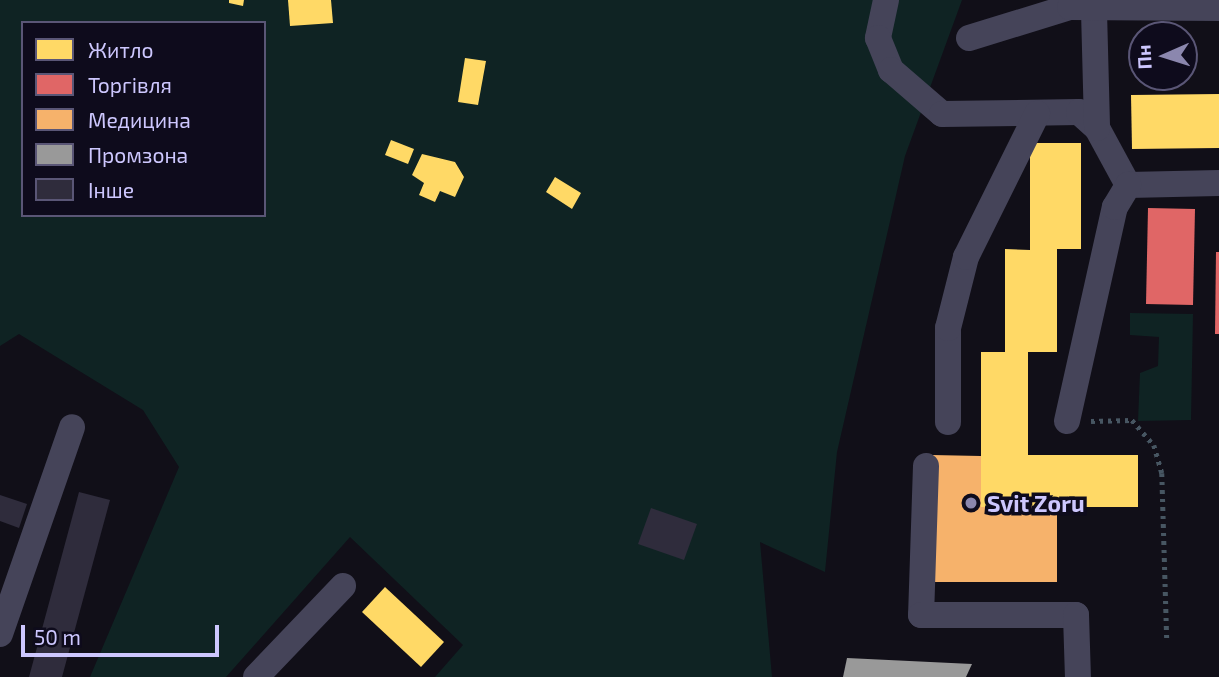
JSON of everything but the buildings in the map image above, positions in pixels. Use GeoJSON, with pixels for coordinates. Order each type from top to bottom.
{"type":"FeatureCollection","features":[{"type":"Feature","properties":{"kind":"street"},"geometry":{"type":"LineString","coordinates":[[886,0],[878,38],[891,70],[942,114],[1037,114],[1058,107],[1079,112],[1097,128],[1128,184]]}},
{"type":"Feature","properties":{"kind":"street"},"geometry":{"type":"LineString","coordinates":[[969,38],[1070,7],[1094,11],[1219,8]]}},
{"type":"Feature","properties":{"kind":"street"},"geometry":{"type":"LineString","coordinates":[[1094,11],[1097,128]]}},
{"type":"Feature","properties":{"kind":"street"},"geometry":{"type":"LineString","coordinates":[[948,422],[948,328],[966,257],[1037,114]]}},
{"type":"Feature","properties":{"kind":"street"},"geometry":{"type":"LineString","coordinates":[[1128,184],[1219,183]]}},
{"type":"Feature","properties":{"kind":"street"},"geometry":{"type":"LineString","coordinates":[[1067,421],[1115,206],[1128,184]]}},
{"type":"Feature","properties":{"kind":"street"},"geometry":{"type":"LineString","coordinates":[[0,634],[72,427]]}},
{"type":"Feature","properties":{"kind":"street"},"geometry":{"type":"LineString","coordinates":[[926,466],[921,615],[1076,615],[1078,677]]}},
{"type":"Feature","properties":{"kind":"street"},"geometry":{"type":"LineString","coordinates":[[256,677],[343,586]]}},
{"type":"Feature","properties":{"kind":"path"},"geometry":{"type":"LineString","coordinates":[[1067,421],[1132,420],[1154,445],[1162,473],[1167,638]]}},
{"type":"Feature","properties":{"kind":"green space"},"geometry":{"type":"Polygon","coordinates":[[[0,0],[962,0],[905,156],[837,452],[825,572],[760,542],[772,677],[435,677],[463,645],[350,537],[226,677],[90,677],[179,467],[143,410],[19,334],[0,346],[0,0]]]}},
{"type":"Feature","properties":{"kind":"green space"},"geometry":{"type":"Polygon","coordinates":[[[1130,313],[1193,314],[1191,420],[1138,421],[1140,373],[1158,366],[1159,337],[1130,335],[1130,313]]]}},
{"type":"Feature","properties":{"kind":"place","name":"Svit Zoru"},"geometry":{"type":"Point","coordinates":[971,503]}}]}
